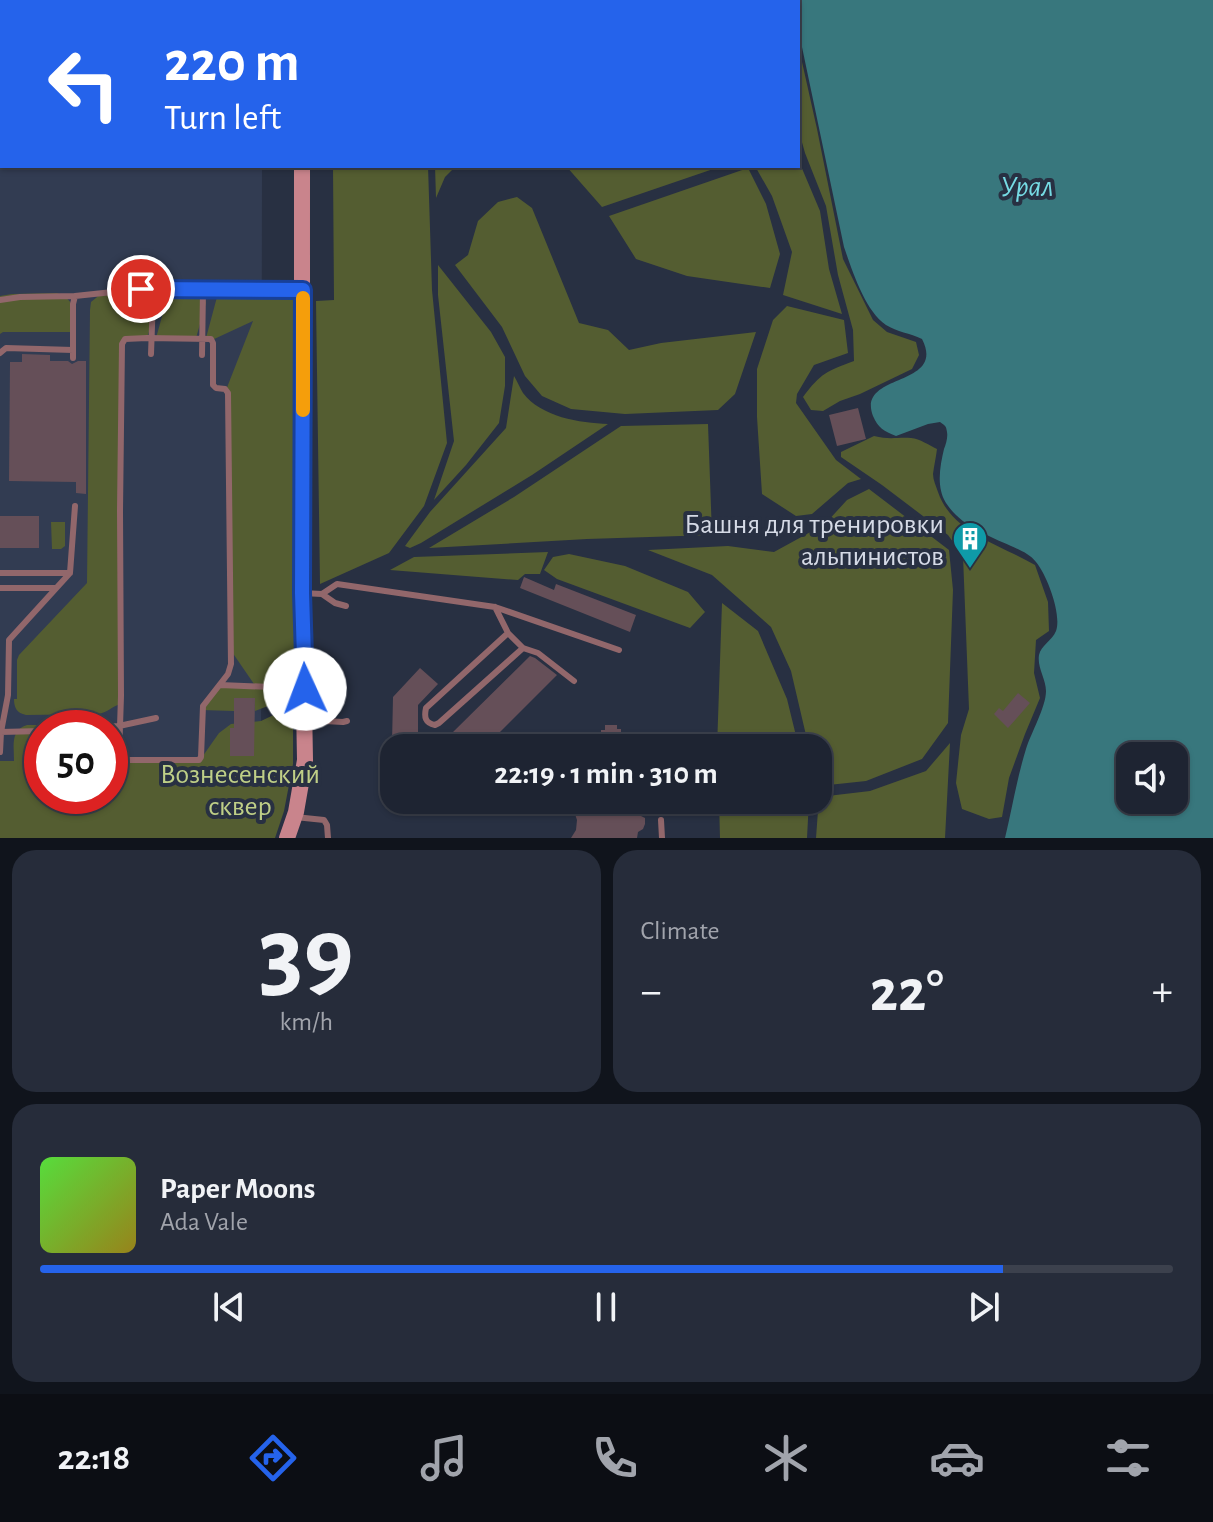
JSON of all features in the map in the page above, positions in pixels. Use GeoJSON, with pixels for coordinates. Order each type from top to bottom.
{"type":"FeatureCollection","features":[{"type":"Feature","properties":{"kind":"main road"},"geometry":{"type":"LineString","coordinates":[[287,838],[302,786],[305,760],[302,168]]}},
{"type":"Feature","properties":{"kind":"lane"},"geometry":{"type":"LineString","coordinates":[[0,300],[141,289],[303,290]]}},
{"type":"Feature","properties":{"kind":"lane"},"geometry":{"type":"LineString","coordinates":[[151,354],[153,298],[161,289]]}},
{"type":"Feature","properties":{"kind":"lane"},"geometry":{"type":"LineString","coordinates":[[202,355],[203,290]]}},
{"type":"Feature","properties":{"kind":"lane"},"geometry":{"type":"LineString","coordinates":[[0,353],[6,348],[73,354],[75,296]]}},
{"type":"Feature","properties":{"kind":"lane"},"geometry":{"type":"LineString","coordinates":[[120,710],[122,344],[127,339],[211,339],[213,385],[228,393],[231,664],[228,674],[201,710],[200,760],[128,760]]}},
{"type":"Feature","properties":{"kind":"lane"},"geometry":{"type":"LineString","coordinates":[[0,752],[9,687],[9,639],[70,573],[75,506]]}},
{"type":"Feature","properties":{"kind":"lane"},"geometry":{"type":"LineString","coordinates":[[0,573],[70,573]]}},
{"type":"Feature","properties":{"kind":"lane"},"geometry":{"type":"LineString","coordinates":[[322,594],[337,584],[495,607],[619,650]]}},
{"type":"Feature","properties":{"kind":"lane"},"geometry":{"type":"LineString","coordinates":[[0,588],[56,588]]}},
{"type":"Feature","properties":{"kind":"lane"},"geometry":{"type":"LineString","coordinates":[[302,593],[322,594],[346,606]]}},
{"type":"Feature","properties":{"kind":"lane"},"geometry":{"type":"LineString","coordinates":[[495,607],[508,633],[523,648],[538,653],[574,681]]}},
{"type":"Feature","properties":{"kind":"lane"},"geometry":{"type":"LineString","coordinates":[[508,633],[426,708],[424,716],[427,721],[435,725],[439,723],[523,648]]}},
{"type":"Feature","properties":{"kind":"lane"},"geometry":{"type":"LineString","coordinates":[[220,685],[271,687],[304,669]]}},
{"type":"Feature","properties":{"kind":"lane"},"geometry":{"type":"LineString","coordinates":[[0,687],[9,687]]}},
{"type":"Feature","properties":{"kind":"lane"},"geometry":{"type":"LineString","coordinates":[[271,687],[306,715],[347,721]]}},
{"type":"Feature","properties":{"kind":"lane"},"geometry":{"type":"LineString","coordinates":[[128,724],[156,718]]}},
{"type":"Feature","properties":{"kind":"lane"},"geometry":{"type":"LineString","coordinates":[[1,732],[24,731]]}},
{"type":"Feature","properties":{"kind":"lane"},"geometry":{"type":"LineString","coordinates":[[294,817],[324,820],[328,838]]}},
{"type":"Feature","properties":{"kind":"lane"},"geometry":{"type":"LineString","coordinates":[[661,820],[662,838]]}},
{"type":"Feature","properties":{"kind":"shaded area"},"geometry":{"type":"Polygon","coordinates":[[[0,168],[262,168],[261,772],[128,777],[128,710],[24,710],[24,752],[0,783],[0,168]]]}},
{"type":"Feature","properties":{"kind":"green space"},"geometry":{"type":"Polygon","coordinates":[[[800,53],[843,259],[873,320],[887,332],[916,342],[919,355],[912,369],[823,411],[811,410],[803,397],[825,374],[854,361],[853,330],[838,275],[826,206],[800,135],[800,53]]]}},
{"type":"Feature","properties":{"kind":"green space"},"geometry":{"type":"Polygon","coordinates":[[[800,164],[820,211],[829,269],[842,314],[783,295],[792,252],[772,196],[756,168],[800,168],[800,164]]]}},
{"type":"Feature","properties":{"kind":"green space"},"geometry":{"type":"Polygon","coordinates":[[[333,168],[428,168],[432,290],[447,443],[424,506],[389,553],[320,584],[316,301],[334,300],[333,168]]]}},
{"type":"Feature","properties":{"kind":"green space"},"geometry":{"type":"Polygon","coordinates":[[[435,168],[454,168],[445,177],[436,198],[435,168]]]}},
{"type":"Feature","properties":{"kind":"green space"},"geometry":{"type":"Polygon","coordinates":[[[568,168],[716,168],[602,207],[568,168]]]}},
{"type":"Feature","properties":{"kind":"green space"},"geometry":{"type":"Polygon","coordinates":[[[748,168],[766,204],[780,254],[770,288],[687,276],[636,259],[609,216],[748,168]]]}},
{"type":"Feature","properties":{"kind":"green space"},"geometry":{"type":"Polygon","coordinates":[[[517,197],[532,208],[579,323],[608,330],[629,350],[661,343],[756,332],[735,394],[718,410],[625,414],[571,409],[542,396],[525,376],[502,327],[455,265],[468,255],[478,221],[498,202],[517,197]]]}},
{"type":"Feature","properties":{"kind":"green space"},"geometry":{"type":"Polygon","coordinates":[[[438,265],[491,332],[505,357],[505,386],[499,423],[434,500],[454,441],[438,295],[438,265]]]}},
{"type":"Feature","properties":{"kind":"green space"},"geometry":{"type":"Polygon","coordinates":[[[226,290],[287,291],[297,297],[294,696],[255,711],[254,698],[234,698],[234,711],[201,710],[220,685],[254,684],[232,652],[226,390],[253,321],[212,340],[206,338],[217,297],[226,290]]]}},
{"type":"Feature","properties":{"kind":"green space"},"geometry":{"type":"Polygon","coordinates":[[[176,292],[194,292],[201,295],[206,303],[196,338],[156,338],[168,297],[176,292]]]}},
{"type":"Feature","properties":{"kind":"green space"},"geometry":{"type":"Polygon","coordinates":[[[57,293],[71,304],[72,332],[0,334],[0,296],[57,293]]]}},
{"type":"Feature","properties":{"kind":"green space"},"geometry":{"type":"Polygon","coordinates":[[[102,293],[149,293],[156,309],[147,338],[124,340],[121,704],[108,710],[24,710],[24,714],[18,711],[14,702],[17,699],[19,655],[87,583],[91,302],[102,293]]]}},
{"type":"Feature","properties":{"kind":"green space"},"geometry":{"type":"Polygon","coordinates":[[[787,306],[844,320],[848,353],[814,365],[797,394],[796,403],[836,460],[861,479],[848,483],[812,514],[796,516],[762,494],[757,417],[757,369],[773,320],[787,306]]]}},
{"type":"Feature","properties":{"kind":"green space"},"geometry":{"type":"Polygon","coordinates":[[[514,376],[523,393],[540,408],[574,420],[608,424],[421,543],[410,548],[405,546],[430,512],[506,428],[514,376]]]}},
{"type":"Feature","properties":{"kind":"green space"},"geometry":{"type":"Polygon","coordinates":[[[708,424],[712,535],[429,548],[514,497],[621,426],[708,424]]]}},
{"type":"Feature","properties":{"kind":"green space"},"geometry":{"type":"Polygon","coordinates":[[[874,436],[914,439],[937,449],[933,476],[945,506],[966,528],[1035,565],[1048,602],[1049,631],[1036,640],[1034,673],[1040,698],[1009,778],[1002,817],[989,819],[962,809],[956,783],[961,735],[969,709],[963,556],[948,535],[841,457],[841,452],[874,436]]]}},
{"type":"Feature","properties":{"kind":"green space"},"geometry":{"type":"Polygon","coordinates":[[[869,489],[949,550],[953,590],[948,723],[922,759],[866,781],[832,785],[832,734],[806,734],[791,671],[771,627],[712,575],[648,550],[728,546],[774,552],[825,524],[847,500],[869,489]]]}},
{"type":"Feature","properties":{"kind":"green space"},"geometry":{"type":"Polygon","coordinates":[[[51,522],[65,522],[65,546],[61,549],[52,549],[51,522]]]}},
{"type":"Feature","properties":{"kind":"green space"},"geometry":{"type":"Polygon","coordinates":[[[548,552],[540,574],[525,574],[518,580],[390,570],[414,557],[548,552]]]}},
{"type":"Feature","properties":{"kind":"green space"},"geometry":{"type":"Polygon","coordinates":[[[569,554],[625,566],[688,592],[705,612],[690,628],[557,579],[544,570],[553,557],[569,554]]]}},
{"type":"Feature","properties":{"kind":"green space"},"geometry":{"type":"Polygon","coordinates":[[[722,603],[758,631],[787,699],[796,734],[717,734],[722,603]]]}},
{"type":"Feature","properties":{"kind":"green space","name":"Вознесенский cквер"},"geometry":{"type":"Polygon","coordinates":[[[284,710],[293,710],[293,764],[275,838],[0,838],[0,761],[14,761],[14,739],[22,727],[24,814],[128,814],[128,759],[200,760],[219,733],[231,724],[261,721],[284,710]]]}},
{"type":"Feature","properties":{"kind":"green space"},"geometry":{"type":"Polygon","coordinates":[[[950,743],[945,838],[816,838],[818,814],[832,814],[832,795],[870,791],[926,771],[950,743]]]}},
{"type":"Feature","properties":{"kind":"green space"},"geometry":{"type":"Polygon","coordinates":[[[719,814],[808,814],[807,838],[720,838],[719,814]]]}},
{"type":"Feature","properties":{"kind":"water","name":"Урал"},"geometry":{"type":"Polygon","coordinates":[[[800,0],[1213,0],[1213,838],[1005,838],[1023,760],[1045,697],[1046,687],[1039,655],[1056,631],[1055,606],[1045,576],[1034,559],[967,524],[946,503],[940,476],[947,438],[945,426],[940,422],[928,424],[896,436],[877,423],[871,402],[877,392],[913,373],[922,366],[926,355],[922,339],[878,319],[855,278],[844,247],[800,38],[800,0]]]}},
{"type":"Feature","properties":{"kind":"building"},"geometry":{"type":"Polygon","coordinates":[[[22,354],[50,355],[50,361],[68,361],[72,364],[86,361],[86,494],[76,493],[76,482],[9,481],[10,362],[22,362],[22,354]]]}},
{"type":"Feature","properties":{"kind":"building"},"geometry":{"type":"Polygon","coordinates":[[[858,408],[866,439],[837,446],[829,415],[858,408]]]}},
{"type":"Feature","properties":{"kind":"building"},"geometry":{"type":"Polygon","coordinates":[[[0,516],[39,516],[39,548],[0,548],[0,516]]]}},
{"type":"Feature","properties":{"kind":"building"},"geometry":{"type":"Polygon","coordinates":[[[524,577],[554,590],[556,584],[636,615],[630,632],[520,588],[524,577]]]}},
{"type":"Feature","properties":{"kind":"building"},"geometry":{"type":"Polygon","coordinates":[[[530,656],[557,675],[498,734],[392,734],[393,697],[420,668],[438,684],[418,705],[418,733],[452,733],[530,656]]]}},
{"type":"Feature","properties":{"kind":"building"},"geometry":{"type":"Polygon","coordinates":[[[1018,693],[1030,703],[1008,728],[994,714],[999,708],[1003,711],[1018,693]]]}},
{"type":"Feature","properties":{"kind":"building"},"geometry":{"type":"Polygon","coordinates":[[[234,698],[255,698],[254,756],[230,756],[234,698]]]}},
{"type":"Feature","properties":{"kind":"building"},"geometry":{"type":"Polygon","coordinates":[[[605,725],[617,725],[621,734],[601,734],[601,730],[605,730],[605,725]]]}},
{"type":"Feature","properties":{"kind":"building"},"geometry":{"type":"Polygon","coordinates":[[[575,814],[641,814],[645,824],[637,838],[571,838],[576,830],[575,814]]]}},
{"type":"Feature","properties":{"kind":"slow traffic"},"geometry":{"type":"LineString","coordinates":[[303,298],[303,410]]}},
{"type":"Feature","properties":{"kind":"place","name":"Башня для тренировки альпинистов"},"geometry":{"type":"Point","coordinates":[970,570]}},
{"type":"Feature","properties":{"kind":"route"},"geometry":{"type":"LineString","coordinates":[[141,289],[303,290],[302,593],[305,689]]}}]}
